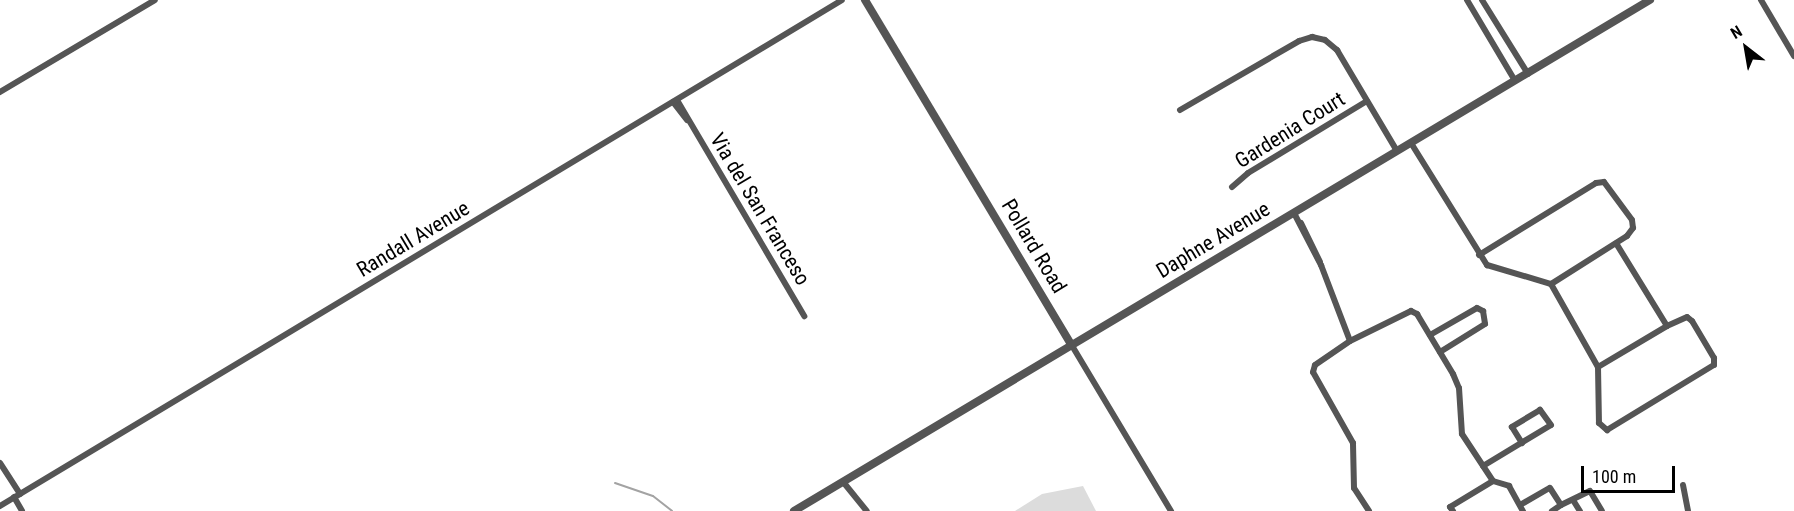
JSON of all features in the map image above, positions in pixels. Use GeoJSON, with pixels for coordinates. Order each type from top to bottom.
{"type":"FeatureCollection","features":[{"type":"Feature","properties":{"kind":"street"},"geometry":{"type":"LineString","coordinates":[[0,92],[155,0]]}},
{"type":"Feature","properties":{"kind":"street","name":"Randall Avenue"},"geometry":{"type":"LineString","coordinates":[[0,506],[842,0]]}},
{"type":"Feature","properties":{"kind":"street","name":"Pollard Road"},"geometry":{"type":"LineString","coordinates":[[865,0],[1171,511]]}},
{"type":"Feature","properties":{"kind":"street"},"geometry":{"type":"LineString","coordinates":[[1467,0],[1515,81]]}},
{"type":"Feature","properties":{"kind":"street"},"geometry":{"type":"LineString","coordinates":[[1482,0],[1528,74]]}},
{"type":"Feature","properties":{"kind":"street","name":"Daphne Avenue"},"geometry":{"type":"LineString","coordinates":[[794,511],[1650,0]]}},
{"type":"Feature","properties":{"kind":"street"},"geometry":{"type":"LineString","coordinates":[[1761,0],[1794,56]]}},
{"type":"Feature","properties":{"kind":"street"},"geometry":{"type":"LineString","coordinates":[[1483,28],[1494,21]]}},
{"type":"Feature","properties":{"kind":"street"},"geometry":{"type":"LineString","coordinates":[[1180,110],[1312,37],[1325,40],[1336,50],[1397,151]]}},
{"type":"Feature","properties":{"kind":"street","name":"Via del San Franceso"},"geometry":{"type":"LineString","coordinates":[[675,101],[804,316]]}},
{"type":"Feature","properties":{"kind":"street","name":"Gardenia Court"},"geometry":{"type":"LineString","coordinates":[[1232,187],[1248,173],[1367,101]]}},
{"type":"Feature","properties":{"kind":"street"},"geometry":{"type":"LineString","coordinates":[[1411,143],[1479,255],[1497,269],[1551,284],[1598,367],[1599,423],[1607,430],[1714,365],[1714,358],[1692,321],[1687,317],[1667,326],[1598,367]]}},
{"type":"Feature","properties":{"kind":"street"},"geometry":{"type":"LineString","coordinates":[[1479,255],[1596,183],[1604,182],[1632,220],[1633,228],[1616,243],[1551,284]]}},
{"type":"Feature","properties":{"kind":"street"},"geometry":{"type":"LineString","coordinates":[[1294,213],[1321,265],[1350,341]]}},
{"type":"Feature","properties":{"kind":"street"},"geometry":{"type":"LineString","coordinates":[[1616,243],[1667,326]]}},
{"type":"Feature","properties":{"kind":"street"},"geometry":{"type":"LineString","coordinates":[[1430,335],[1477,308],[1484,310],[1485,324],[1440,352]]}},
{"type":"Feature","properties":{"kind":"street"},"geometry":{"type":"LineString","coordinates":[[1369,511],[1354,488],[1353,443],[1313,372],[1315,365],[1350,341],[1411,310],[1417,314],[1430,335],[1459,388],[1462,434],[1493,481],[1509,486],[1522,508],[1550,488],[1561,506]]}},
{"type":"Feature","properties":{"kind":"street"},"geometry":{"type":"LineString","coordinates":[[1483,466],[1522,443],[1551,425],[1540,410],[1512,427],[1522,443]]}},
{"type":"Feature","properties":{"kind":"street"},"geometry":{"type":"LineString","coordinates":[[0,464],[17,496],[22,511]]}},
{"type":"Feature","properties":{"kind":"street"},"geometry":{"type":"LineString","coordinates":[[1453,511],[1450,507],[1493,481]]}},
{"type":"Feature","properties":{"kind":"street"},"geometry":{"type":"LineString","coordinates":[[844,483],[867,511]]}},
{"type":"Feature","properties":{"kind":"street"},"geometry":{"type":"LineString","coordinates":[[1683,485],[1688,511]]}},
{"type":"Feature","properties":{"kind":"street"},"geometry":{"type":"LineString","coordinates":[[1552,511],[1590,491],[1602,511]]}},
{"type":"Feature","properties":{"kind":"street"},"geometry":{"type":"LineString","coordinates":[[1573,500],[1580,511]]}},
{"type":"Feature","properties":{"kind":"shaded area"},"geometry":{"type":"Polygon","coordinates":[[[1083,486],[1096,511],[1015,511],[1042,494],[1083,486]]]}},
{"type":"Feature","properties":{"kind":"waterway"},"geometry":{"type":"LineString","coordinates":[[615,483],[653,496],[672,511]]}}]}
